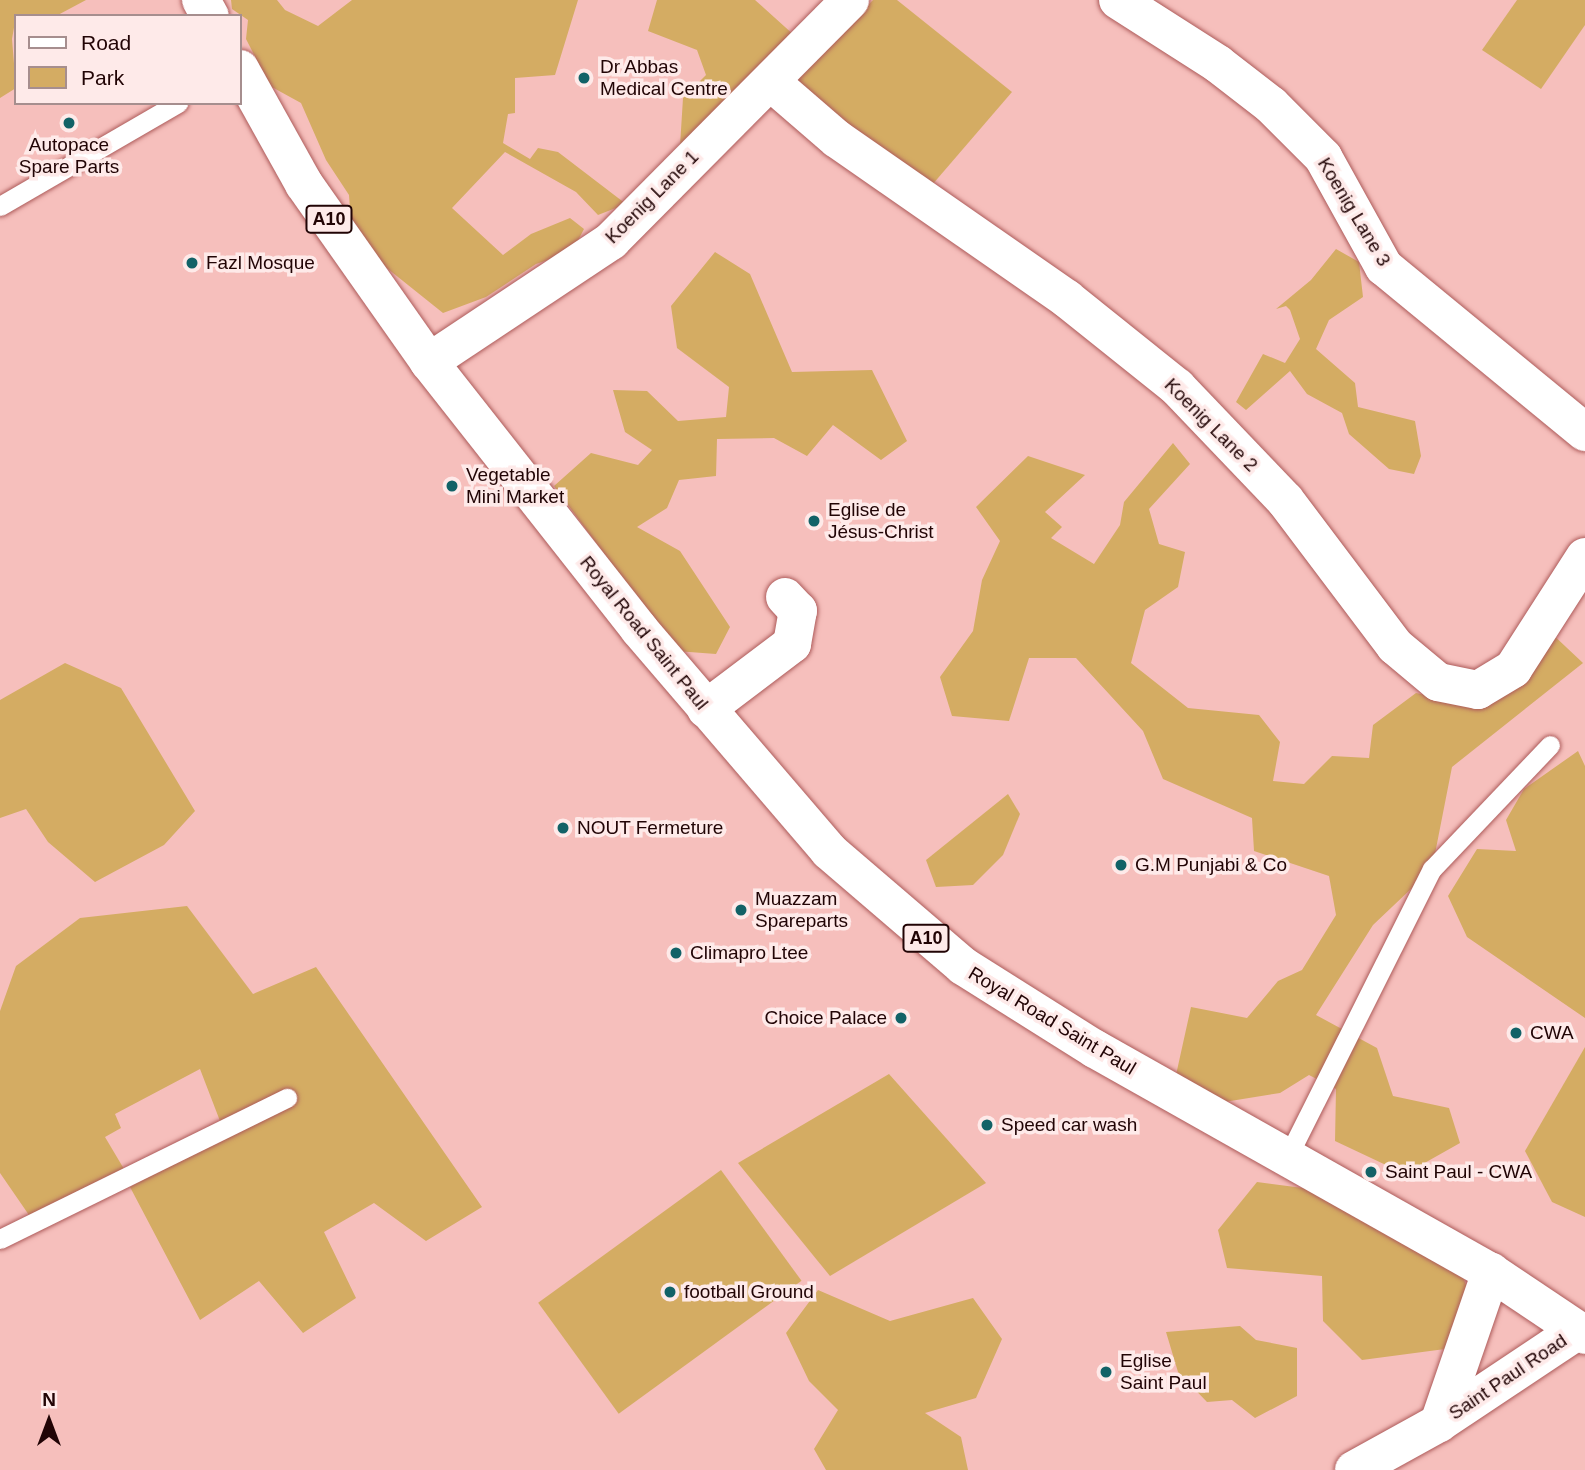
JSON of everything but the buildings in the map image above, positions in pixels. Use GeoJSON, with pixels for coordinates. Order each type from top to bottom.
{"type":"FeatureCollection","features":[{"type":"Feature","properties":{"kind":"street","name":"Koenig Lane 1"},"geometry":{"type":"LineString","coordinates":[[429,362],[611,242],[850,0]]}},
{"type":"Feature","properties":{"kind":"street","name":"Koenig Lane 3"},"geometry":{"type":"LineString","coordinates":[[1118,0],[1218,64],[1271,105],[1323,158],[1384,267],[1585,432]]}},
{"type":"Feature","properties":{"kind":"street","name":"A10"},"geometry":{"type":"LineString","coordinates":[[242,73],[304,184],[429,362]]}},
{"type":"Feature","properties":{"kind":"street","name":"Koenig Lane 2"},"geometry":{"type":"LineString","coordinates":[[771,82],[837,139],[1067,299],[1177,387],[1285,500],[1395,646],[1438,682],[1478,690],[1513,669],[1585,557]]}},
{"type":"Feature","properties":{"kind":"street","name":"Royal Road Saint Paul"},"geometry":{"type":"LineString","coordinates":[[429,362],[706,709],[830,851],[963,966],[1095,1049],[1491,1272],[1581,1333]]}},
{"type":"Feature","properties":{"kind":"street"},"geometry":{"type":"LineString","coordinates":[[706,709],[792,644],[798,611],[785,597]]}},
{"type":"Feature","properties":{"kind":"street","name":"Saint Paul Road"},"geometry":{"type":"LineString","coordinates":[[1439,1423],[1491,1272]]}},
{"type":"Feature","properties":{"kind":"street","name":"Saint Paul Road"},"geometry":{"type":"LineString","coordinates":[[1354,1470],[1439,1423],[1581,1333]]}},
{"type":"Feature","properties":{"kind":"lane"},"geometry":{"type":"LineString","coordinates":[[0,206],[175,105]]}},
{"type":"Feature","properties":{"kind":"lane"},"geometry":{"type":"LineString","coordinates":[[1288,1156],[1432,869],[1550,745]]}},
{"type":"Feature","properties":{"kind":"lane"},"geometry":{"type":"LineString","coordinates":[[0,1240],[287,1098]]}},
{"type":"Feature","properties":{"kind":"green space"},"geometry":{"type":"Polygon","coordinates":[[[0,0],[86,0],[60,14],[14,14],[14,89],[0,98],[0,0]]]}},
{"type":"Feature","properties":{"kind":"green space"},"geometry":{"type":"Polygon","coordinates":[[[231,0],[277,0],[285,10],[318,26],[352,0],[578,0],[555,75],[515,78],[515,113],[508,114],[503,143],[530,159],[538,148],[558,152],[626,204],[598,215],[576,192],[505,152],[452,208],[503,255],[531,234],[570,218],[584,229],[572,252],[536,264],[486,297],[443,313],[383,265],[351,225],[349,195],[326,160],[301,103],[270,86],[246,39],[248,20],[232,9],[231,0]]]}},
{"type":"Feature","properties":{"kind":"green space"},"geometry":{"type":"Polygon","coordinates":[[[657,0],[755,0],[795,36],[680,146],[683,98],[706,75],[697,50],[648,31],[657,0]]]}},
{"type":"Feature","properties":{"kind":"green space"},"geometry":{"type":"Polygon","coordinates":[[[873,0],[897,0],[1012,92],[932,185],[792,84],[873,0]]]}},
{"type":"Feature","properties":{"kind":"green space"},"geometry":{"type":"Polygon","coordinates":[[[1517,0],[1585,0],[1585,25],[1541,89],[1482,50],[1517,0]]]}},
{"type":"Feature","properties":{"kind":"green space"},"geometry":{"type":"Polygon","coordinates":[[[1336,249],[1359,262],[1363,297],[1329,320],[1316,349],[1355,383],[1358,407],[1415,421],[1421,456],[1414,474],[1389,469],[1349,434],[1342,413],[1307,394],[1290,371],[1246,410],[1236,402],[1263,354],[1285,363],[1300,339],[1290,310],[1286,306],[1276,309],[1311,280],[1336,249]]]}},
{"type":"Feature","properties":{"kind":"green space"},"geometry":{"type":"Polygon","coordinates":[[[715,252],[750,274],[792,372],[872,370],[907,441],[881,460],[833,425],[807,456],[774,438],[717,439],[716,476],[679,480],[667,508],[637,527],[680,551],[730,627],[716,654],[676,651],[554,486],[591,453],[638,465],[652,450],[625,432],[613,390],[647,391],[678,421],[726,417],[729,387],[677,348],[671,306],[715,252]]]}},
{"type":"Feature","properties":{"kind":"green space"},"geometry":{"type":"Polygon","coordinates":[[[1173,443],[1190,464],[1149,509],[1159,544],[1185,552],[1178,587],[1145,610],[1131,663],[1188,708],[1259,715],[1280,742],[1273,781],[1304,784],[1332,756],[1369,758],[1373,725],[1416,693],[1464,703],[1549,631],[1583,663],[1452,767],[1432,869],[1373,925],[1316,1015],[1377,1048],[1393,1096],[1449,1108],[1460,1143],[1405,1174],[1335,1141],[1336,1089],[1309,1075],[1280,1093],[1212,1104],[1174,1084],[1191,1007],[1247,1018],[1278,981],[1302,970],[1336,915],[1329,876],[1254,851],[1252,818],[1163,779],[1143,731],[1076,658],[1029,658],[1009,721],[952,716],[940,677],[973,631],[982,580],[1000,541],[976,507],[1028,456],[1085,475],[1045,512],[1062,527],[1051,538],[1094,564],[1120,525],[1124,502],[1173,443]]]}},
{"type":"Feature","properties":{"kind":"green space"},"geometry":{"type":"Polygon","coordinates":[[[65,663],[121,688],[195,811],[164,845],[95,882],[48,842],[26,809],[0,818],[0,700],[65,663]]]}},
{"type":"Feature","properties":{"kind":"green space"},"geometry":{"type":"Polygon","coordinates":[[[1578,751],[1585,766],[1585,1018],[1467,937],[1448,896],[1477,849],[1516,851],[1506,820],[1524,789],[1578,751]]]}},
{"type":"Feature","properties":{"kind":"green space"},"geometry":{"type":"Polygon","coordinates":[[[1008,794],[1020,814],[1003,855],[973,885],[936,887],[926,860],[1008,794]]]}},
{"type":"Feature","properties":{"kind":"green space"},"geometry":{"type":"Polygon","coordinates":[[[187,906],[253,994],[316,967],[482,1207],[426,1241],[374,1203],[324,1232],[356,1298],[303,1333],[259,1281],[200,1320],[130,1187],[225,1134],[200,1069],[115,1114],[121,1128],[105,1137],[124,1169],[31,1218],[0,1173],[0,1011],[16,966],[80,918],[187,906]]]}},
{"type":"Feature","properties":{"kind":"green space"},"geometry":{"type":"Polygon","coordinates":[[[1585,1047],[1585,1217],[1552,1202],[1525,1151],[1585,1047]]]}},
{"type":"Feature","properties":{"kind":"green space"},"geometry":{"type":"Polygon","coordinates":[[[889,1074],[986,1183],[830,1276],[738,1163],[889,1074]]]}},
{"type":"Feature","properties":{"kind":"green space","name":"football Ground"},"geometry":{"type":"Polygon","coordinates":[[[721,1170],[802,1281],[619,1414],[538,1303],[721,1170]]]}},
{"type":"Feature","properties":{"kind":"green space"},"geometry":{"type":"Polygon","coordinates":[[[1257,1182],[1357,1195],[1453,1250],[1469,1293],[1445,1349],[1362,1360],[1323,1321],[1322,1276],[1227,1268],[1218,1230],[1257,1182]]]}},
{"type":"Feature","properties":{"kind":"green space"},"geometry":{"type":"Polygon","coordinates":[[[818,1290],[890,1321],[973,1298],[1002,1339],[976,1398],[925,1413],[961,1437],[968,1470],[826,1470],[814,1449],[838,1410],[809,1381],[786,1333],[818,1290]]]}},
{"type":"Feature","properties":{"kind":"green space"},"geometry":{"type":"Polygon","coordinates":[[[1240,1326],[1256,1340],[1297,1348],[1297,1396],[1255,1418],[1232,1400],[1207,1402],[1178,1372],[1166,1332],[1240,1326]]]}},
{"type":"Feature","properties":{"kind":"place","name":"Dr Abbas Medical Centre"},"geometry":{"type":"Point","coordinates":[584,78]}},
{"type":"Feature","properties":{"kind":"place","name":"Autopace Spare Parts"},"geometry":{"type":"Point","coordinates":[69,123]}},
{"type":"Feature","properties":{"kind":"place","name":"Fazl Mosque"},"geometry":{"type":"Point","coordinates":[192,263]}},
{"type":"Feature","properties":{"kind":"place","name":"Vegetable Mini Market"},"geometry":{"type":"Point","coordinates":[452,486]}},
{"type":"Feature","properties":{"kind":"place","name":"Eglise de Jésus-Christ"},"geometry":{"type":"Point","coordinates":[814,521]}},
{"type":"Feature","properties":{"kind":"place","name":"NOUT Fermeture"},"geometry":{"type":"Point","coordinates":[563,828]}},
{"type":"Feature","properties":{"kind":"place","name":"G.M Punjabi & Co"},"geometry":{"type":"Point","coordinates":[1121,865]}},
{"type":"Feature","properties":{"kind":"place","name":"Muazzam Spareparts"},"geometry":{"type":"Point","coordinates":[741,910]}},
{"type":"Feature","properties":{"kind":"place","name":"Climapro Ltee"},"geometry":{"type":"Point","coordinates":[676,953]}},
{"type":"Feature","properties":{"kind":"place","name":"Choice Palace"},"geometry":{"type":"Point","coordinates":[901,1018]}},
{"type":"Feature","properties":{"kind":"place","name":"CWA"},"geometry":{"type":"Point","coordinates":[1516,1033]}},
{"type":"Feature","properties":{"kind":"place","name":"Speed car wash"},"geometry":{"type":"Point","coordinates":[987,1125]}},
{"type":"Feature","properties":{"kind":"place","name":"Saint Paul - CWA"},"geometry":{"type":"Point","coordinates":[1371,1172]}},
{"type":"Feature","properties":{"kind":"place","name":"football Ground"},"geometry":{"type":"Point","coordinates":[670,1292]}},
{"type":"Feature","properties":{"kind":"place","name":"Eglise Saint Paul"},"geometry":{"type":"Point","coordinates":[1106,1372]}}]}
